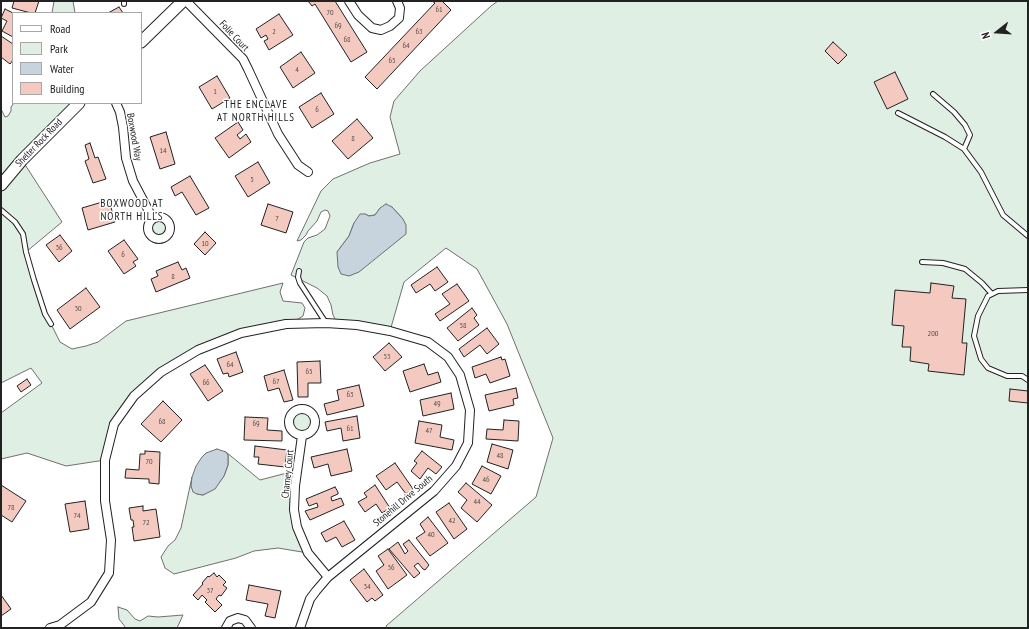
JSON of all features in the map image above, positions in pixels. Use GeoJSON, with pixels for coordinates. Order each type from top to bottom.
{"type":"FeatureCollection","features":[{"type":"Feature","properties":{"kind":"main road"},"geometry":{"type":"LineString","coordinates":[[142,41],[182,1]]}},
{"type":"Feature","properties":{"kind":"main road","name":"Shelter Rock Road"},"geometry":{"type":"LineString","coordinates":[[1,185],[22,160],[78,104]]}},
{"type":"Feature","properties":{"kind":"street","name":"Folie Court"},"geometry":{"type":"LineString","coordinates":[[186,1],[243,59],[278,134],[298,165],[308,172]]}},
{"type":"Feature","properties":{"kind":"street"},"geometry":{"type":"LineString","coordinates":[[349,1],[358,14],[372,28],[381,30],[390,26],[398,18],[400,8],[397,1]]}},
{"type":"Feature","properties":{"kind":"street","name":"Boxwood Way"},"geometry":{"type":"LineString","coordinates":[[116,104],[120,112],[123,127],[126,158],[133,181],[153,219]]}},
{"type":"Feature","properties":{"kind":"street","name":"Stonehill Drive South"},"geometry":{"type":"LineString","coordinates":[[50,628],[61,626],[91,602],[109,573],[111,540],[106,501],[105,460],[114,424],[134,396],[162,372],[198,350],[241,333],[286,324],[326,323],[357,325],[428,342],[448,357],[460,375],[470,410],[468,443],[456,466],[434,491],[328,577],[310,599],[300,628]]}},
{"type":"Feature","properties":{"kind":"street","name":"Charney Court"},"geometry":{"type":"LineString","coordinates":[[302,436],[295,486],[294,510],[297,527],[308,553],[328,577]]}},
{"type":"Feature","properties":{"kind":"street"},"geometry":{"type":"LineString","coordinates":[[226,628],[230,621],[238,618],[245,620],[251,628]]}},
{"type":"Feature","properties":{"kind":"lane"},"geometry":{"type":"LineString","coordinates":[[933,94],[954,112],[965,125],[970,135],[964,149]]}},
{"type":"Feature","properties":{"kind":"lane"},"geometry":{"type":"LineString","coordinates":[[898,113],[945,136],[964,149],[981,172],[998,208],[1003,215],[1028,236]]}},
{"type":"Feature","properties":{"kind":"lane"},"geometry":{"type":"LineString","coordinates":[[1,210],[15,222],[23,234],[32,273],[45,314],[51,324]]}},
{"type":"Feature","properties":{"kind":"lane"},"geometry":{"type":"LineString","coordinates":[[922,262],[943,263],[965,269],[982,283],[992,294]]}},
{"type":"Feature","properties":{"kind":"lane"},"geometry":{"type":"LineString","coordinates":[[299,271],[298,277],[300,283],[326,323]]}},
{"type":"Feature","properties":{"kind":"lane"},"geometry":{"type":"LineString","coordinates":[[1028,290],[998,291],[988,296],[978,316],[974,336],[981,359],[988,368],[1007,376],[1022,376],[1028,380]]}},
{"type":"Feature","properties":{"kind":"green space"},"geometry":{"type":"Polygon","coordinates":[[[54,1],[73,1],[75,12],[52,12],[54,1]]]}},
{"type":"Feature","properties":{"kind":"green space"},"geometry":{"type":"Polygon","coordinates":[[[498,1],[1028,1],[1028,628],[387,628],[386,626],[536,497],[553,438],[507,324],[477,269],[446,248],[404,282],[390,331],[337,323],[327,296],[317,288],[291,275],[304,242],[308,238],[317,235],[325,229],[330,216],[328,211],[325,210],[321,212],[317,221],[306,235],[301,240],[297,241],[321,191],[333,179],[370,163],[400,154],[390,117],[394,101],[420,71],[498,1]],[[392,207],[380,208],[375,215],[369,216],[365,214],[354,223],[349,236],[337,252],[403,219],[392,207]]]}},
{"type":"Feature","properties":{"kind":"green space"},"geometry":{"type":"Polygon","coordinates":[[[13,104],[78,104],[22,160],[62,222],[26,252],[34,280],[51,324],[60,342],[72,349],[86,346],[98,342],[126,321],[283,283],[280,292],[283,301],[302,303],[305,308],[303,316],[293,322],[198,350],[134,396],[114,424],[105,460],[66,466],[27,453],[1,459],[1,413],[42,383],[31,368],[1,383],[1,109],[5,117],[8,116],[11,111],[11,107],[13,104]]]}},
{"type":"Feature","properties":{"kind":"green space"},"geometry":{"type":"Polygon","coordinates":[[[159,217],[167,220],[170,228],[167,236],[159,239],[151,236],[148,228],[151,220],[159,217]]]}},
{"type":"Feature","properties":{"kind":"green space"},"geometry":{"type":"Polygon","coordinates":[[[302,409],[311,413],[315,422],[311,431],[302,435],[293,431],[289,422],[293,413],[302,409]]]}},
{"type":"Feature","properties":{"kind":"green space"},"geometry":{"type":"Polygon","coordinates":[[[226,452],[260,480],[283,474],[297,473],[294,510],[308,553],[278,548],[254,551],[236,558],[174,574],[165,568],[161,557],[168,546],[175,540],[181,528],[192,477],[191,487],[197,494],[203,495],[214,489],[224,476],[228,465],[228,455],[226,452]]]}},
{"type":"Feature","properties":{"kind":"green space"},"geometry":{"type":"Polygon","coordinates":[[[118,607],[127,610],[135,619],[140,621],[148,616],[158,617],[183,615],[177,628],[126,628],[119,619],[118,607]]]}},
{"type":"Feature","properties":{"kind":"water"},"geometry":{"type":"Polygon","coordinates":[[[386,204],[392,207],[403,219],[406,225],[406,234],[359,272],[349,276],[341,274],[338,267],[337,252],[349,236],[354,223],[360,214],[369,216],[375,215],[380,208],[386,204]]]}},
{"type":"Feature","properties":{"kind":"water"},"geometry":{"type":"Polygon","coordinates":[[[217,449],[226,452],[228,455],[228,465],[224,476],[215,489],[203,495],[193,492],[191,486],[192,477],[196,466],[206,453],[217,449]]]}},
{"type":"Feature","properties":{"kind":"building"},"geometry":{"type":"Polygon","coordinates":[[[14,1],[39,1],[35,12],[27,12],[12,8],[14,1]]]}},
{"type":"Feature","properties":{"kind":"building"},"geometry":{"type":"Polygon","coordinates":[[[308,1],[335,1],[367,52],[351,62],[315,4],[312,6],[308,1]]]}},
{"type":"Feature","properties":{"kind":"building"},"geometry":{"type":"Polygon","coordinates":[[[432,1],[442,1],[451,10],[377,89],[365,77],[435,3],[432,1]]]}},
{"type":"Feature","properties":{"kind":"building"},"geometry":{"type":"Polygon","coordinates":[[[119,7],[122,12],[110,12],[119,7]]]}},
{"type":"Feature","properties":{"kind":"building"},"geometry":{"type":"Polygon","coordinates":[[[5,9],[12,12],[12,36],[2,31],[7,21],[1,18],[5,9]]]}},
{"type":"Feature","properties":{"kind":"building"},"geometry":{"type":"Polygon","coordinates":[[[279,14],[293,35],[269,50],[264,41],[268,39],[266,35],[261,38],[256,29],[279,14]]]}},
{"type":"Feature","properties":{"kind":"building"},"geometry":{"type":"Polygon","coordinates":[[[1,36],[12,43],[12,61],[10,64],[1,57],[1,36]]]}},
{"type":"Feature","properties":{"kind":"building"},"geometry":{"type":"Polygon","coordinates":[[[833,42],[847,55],[838,64],[825,51],[833,42]]]}},
{"type":"Feature","properties":{"kind":"building"},"geometry":{"type":"Polygon","coordinates":[[[301,52],[315,73],[293,88],[280,67],[301,52]]]}},
{"type":"Feature","properties":{"kind":"building"},"geometry":{"type":"Polygon","coordinates":[[[895,72],[908,99],[887,109],[874,82],[895,72]]]}},
{"type":"Feature","properties":{"kind":"building"},"geometry":{"type":"Polygon","coordinates":[[[217,76],[230,98],[212,109],[199,87],[217,76]]]}},
{"type":"Feature","properties":{"kind":"building"},"geometry":{"type":"Polygon","coordinates":[[[321,93],[334,114],[312,128],[299,107],[321,93]]]}},
{"type":"Feature","properties":{"kind":"building"},"geometry":{"type":"Polygon","coordinates":[[[357,119],[373,138],[348,159],[332,141],[357,119]]]}},
{"type":"Feature","properties":{"kind":"building"},"geometry":{"type":"Polygon","coordinates":[[[238,122],[243,130],[237,135],[240,139],[246,134],[251,142],[229,158],[215,138],[238,122]]]}},
{"type":"Feature","properties":{"kind":"building"},"geometry":{"type":"Polygon","coordinates":[[[166,132],[175,164],[160,169],[150,137],[166,132]]]}},
{"type":"Feature","properties":{"kind":"building"},"geometry":{"type":"Polygon","coordinates":[[[90,143],[95,158],[98,157],[106,179],[93,183],[85,161],[89,159],[85,145],[90,143]]]}},
{"type":"Feature","properties":{"kind":"building"},"geometry":{"type":"Polygon","coordinates":[[[258,162],[270,183],[248,197],[235,176],[258,162]]]}},
{"type":"Feature","properties":{"kind":"building"},"geometry":{"type":"Polygon","coordinates":[[[190,176],[209,208],[196,215],[182,192],[175,196],[171,187],[190,176]]]}},
{"type":"Feature","properties":{"kind":"building"},"geometry":{"type":"Polygon","coordinates":[[[109,200],[115,222],[88,230],[82,208],[109,200]]]}},
{"type":"Feature","properties":{"kind":"building"},"geometry":{"type":"Polygon","coordinates":[[[268,204],[293,212],[286,233],[261,225],[268,204]]]}},
{"type":"Feature","properties":{"kind":"building"},"geometry":{"type":"Polygon","coordinates":[[[205,232],[216,243],[205,255],[194,244],[205,232]]]}},
{"type":"Feature","properties":{"kind":"building"},"geometry":{"type":"Polygon","coordinates":[[[60,235],[72,251],[59,262],[46,245],[60,235]]]}},
{"type":"Feature","properties":{"kind":"building"},"geometry":{"type":"Polygon","coordinates":[[[124,240],[138,259],[133,262],[136,266],[124,274],[108,251],[124,240]]]}},
{"type":"Feature","properties":{"kind":"building"},"geometry":{"type":"Polygon","coordinates":[[[178,262],[182,270],[186,268],[190,278],[156,292],[151,279],[158,276],[156,271],[178,262]]]}},
{"type":"Feature","properties":{"kind":"building"},"geometry":{"type":"Polygon","coordinates":[[[437,267],[448,282],[435,291],[430,284],[416,293],[411,285],[437,267]]]}},
{"type":"Feature","properties":{"kind":"building"},"geometry":{"type":"Polygon","coordinates":[[[931,283],[954,286],[952,298],[966,299],[962,343],[967,343],[964,375],[928,371],[929,364],[910,361],[911,347],[902,347],[904,326],[892,325],[895,290],[930,293],[931,283]]]}},
{"type":"Feature","properties":{"kind":"building"},"geometry":{"type":"Polygon","coordinates":[[[457,284],[469,301],[440,321],[435,314],[450,304],[442,294],[457,284]]]}},
{"type":"Feature","properties":{"kind":"building"},"geometry":{"type":"Polygon","coordinates":[[[86,288],[100,307],[70,329],[57,310],[86,288]]]}},
{"type":"Feature","properties":{"kind":"building"},"geometry":{"type":"Polygon","coordinates":[[[472,308],[477,315],[474,318],[479,325],[458,341],[447,328],[472,308]]]}},
{"type":"Feature","properties":{"kind":"building"},"geometry":{"type":"Polygon","coordinates":[[[487,328],[499,344],[487,354],[480,345],[464,357],[459,349],[487,328]]]}},
{"type":"Feature","properties":{"kind":"building"},"geometry":{"type":"Polygon","coordinates":[[[389,343],[402,357],[385,371],[373,357],[389,343]]]}},
{"type":"Feature","properties":{"kind":"building"},"geometry":{"type":"Polygon","coordinates":[[[236,352],[243,372],[229,377],[228,373],[223,374],[217,359],[236,352]]]}},
{"type":"Feature","properties":{"kind":"building"},"geometry":{"type":"Polygon","coordinates":[[[501,357],[502,360],[505,359],[510,376],[490,383],[486,374],[475,378],[472,367],[501,357]]]}},
{"type":"Feature","properties":{"kind":"building"},"geometry":{"type":"Polygon","coordinates":[[[320,361],[321,383],[308,383],[308,397],[298,397],[297,362],[320,361]]]}},
{"type":"Feature","properties":{"kind":"building"},"geometry":{"type":"Polygon","coordinates":[[[424,364],[428,375],[438,372],[441,382],[410,392],[403,371],[424,364]]]}},
{"type":"Feature","properties":{"kind":"building"},"geometry":{"type":"Polygon","coordinates":[[[205,365],[223,391],[208,401],[190,374],[205,365]]]}},
{"type":"Feature","properties":{"kind":"building"},"geometry":{"type":"Polygon","coordinates":[[[284,370],[293,400],[284,402],[279,388],[268,391],[264,376],[284,370]]]}},
{"type":"Feature","properties":{"kind":"building"},"geometry":{"type":"Polygon","coordinates":[[[27,379],[31,385],[21,392],[17,386],[27,379]]]}},
{"type":"Feature","properties":{"kind":"building"},"geometry":{"type":"Polygon","coordinates":[[[359,385],[364,406],[327,415],[324,404],[339,400],[337,390],[359,385]]]}},
{"type":"Feature","properties":{"kind":"building"},"geometry":{"type":"Polygon","coordinates":[[[516,388],[518,398],[513,399],[514,405],[489,411],[485,395],[516,388]]]}},
{"type":"Feature","properties":{"kind":"building"},"geometry":{"type":"Polygon","coordinates":[[[1010,389],[1028,391],[1028,403],[1009,401],[1010,389]]]}},
{"type":"Feature","properties":{"kind":"building"},"geometry":{"type":"Polygon","coordinates":[[[451,393],[454,409],[423,416],[420,400],[451,393]]]}},
{"type":"Feature","properties":{"kind":"building"},"geometry":{"type":"Polygon","coordinates":[[[163,401],[182,420],[161,442],[141,424],[163,401]]]}},
{"type":"Feature","properties":{"kind":"building"},"geometry":{"type":"Polygon","coordinates":[[[357,416],[360,438],[343,441],[341,428],[327,431],[325,422],[357,416]]]}},
{"type":"Feature","properties":{"kind":"building"},"geometry":{"type":"Polygon","coordinates":[[[245,417],[268,418],[267,430],[282,431],[282,441],[244,440],[245,417]]]}},
{"type":"Feature","properties":{"kind":"building"},"geometry":{"type":"Polygon","coordinates":[[[504,420],[519,421],[518,441],[486,439],[487,429],[503,430],[504,420]]]}},
{"type":"Feature","properties":{"kind":"building"},"geometry":{"type":"Polygon","coordinates":[[[419,421],[442,425],[440,437],[454,440],[452,450],[415,443],[419,421]]]}},
{"type":"Feature","properties":{"kind":"building"},"geometry":{"type":"Polygon","coordinates":[[[492,444],[513,450],[508,469],[487,462],[492,444]]]}},
{"type":"Feature","properties":{"kind":"building"},"geometry":{"type":"Polygon","coordinates":[[[255,446],[287,450],[285,467],[258,464],[259,457],[254,457],[255,446]]]}},
{"type":"Feature","properties":{"kind":"building"},"geometry":{"type":"Polygon","coordinates":[[[347,449],[352,471],[331,476],[328,464],[314,468],[311,457],[347,449]]]}},
{"type":"Feature","properties":{"kind":"building"},"geometry":{"type":"Polygon","coordinates":[[[145,451],[160,452],[159,484],[149,483],[149,479],[125,478],[126,469],[139,470],[140,454],[145,454],[145,451]]]}},
{"type":"Feature","properties":{"kind":"building"},"geometry":{"type":"Polygon","coordinates":[[[422,451],[442,467],[436,474],[428,468],[420,479],[411,471],[417,463],[414,461],[422,451]]]}},
{"type":"Feature","properties":{"kind":"building"},"geometry":{"type":"Polygon","coordinates":[[[395,463],[413,489],[406,494],[397,482],[386,490],[376,476],[395,463]]]}},
{"type":"Feature","properties":{"kind":"building"},"geometry":{"type":"Polygon","coordinates":[[[482,466],[501,476],[491,494],[472,484],[482,466]]]}},
{"type":"Feature","properties":{"kind":"building"},"geometry":{"type":"Polygon","coordinates":[[[466,483],[492,505],[477,522],[461,508],[467,500],[458,492],[466,483]]]}},
{"type":"Feature","properties":{"kind":"building"},"geometry":{"type":"Polygon","coordinates":[[[1,485],[26,501],[12,522],[1,515],[1,485]]]}},
{"type":"Feature","properties":{"kind":"building"},"geometry":{"type":"Polygon","coordinates":[[[375,485],[390,508],[382,513],[376,504],[365,512],[358,502],[367,497],[364,493],[375,485]]]}},
{"type":"Feature","properties":{"kind":"building"},"geometry":{"type":"Polygon","coordinates":[[[335,487],[338,494],[331,497],[332,501],[341,498],[344,505],[310,520],[305,511],[318,507],[317,503],[309,506],[306,499],[335,487]]]}},
{"type":"Feature","properties":{"kind":"building"},"geometry":{"type":"Polygon","coordinates":[[[85,501],[89,529],[70,532],[65,504],[85,501]]]}},
{"type":"Feature","properties":{"kind":"building"},"geometry":{"type":"Polygon","coordinates":[[[449,503],[467,529],[454,539],[436,512],[449,503]]]}},
{"type":"Feature","properties":{"kind":"building"},"geometry":{"type":"Polygon","coordinates":[[[143,506],[143,511],[156,509],[160,537],[134,541],[132,527],[134,527],[133,520],[131,520],[129,508],[143,506]]]}},
{"type":"Feature","properties":{"kind":"building"},"geometry":{"type":"Polygon","coordinates":[[[428,517],[448,543],[430,556],[416,538],[425,532],[420,524],[428,517]]]}},
{"type":"Feature","properties":{"kind":"building"},"geometry":{"type":"Polygon","coordinates":[[[344,521],[355,540],[342,547],[336,537],[326,542],[321,533],[344,521]]]}},
{"type":"Feature","properties":{"kind":"building"},"geometry":{"type":"Polygon","coordinates":[[[409,540],[429,565],[425,570],[418,563],[414,566],[420,573],[414,578],[389,549],[398,542],[405,554],[408,551],[403,544],[409,540]]]}},
{"type":"Feature","properties":{"kind":"building"},"geometry":{"type":"Polygon","coordinates":[[[388,549],[407,575],[388,589],[376,571],[384,565],[378,556],[388,549]]]}},
{"type":"Feature","properties":{"kind":"building"},"geometry":{"type":"Polygon","coordinates":[[[364,569],[383,595],[375,601],[372,598],[367,602],[350,580],[364,569]]]}},
{"type":"Feature","properties":{"kind":"building"},"geometry":{"type":"Polygon","coordinates":[[[214,573],[217,577],[219,575],[226,582],[223,585],[227,588],[221,596],[219,595],[216,599],[222,605],[215,612],[205,602],[207,600],[202,595],[198,600],[193,595],[208,576],[209,577],[214,573]]]}},
{"type":"Feature","properties":{"kind":"building"},"geometry":{"type":"Polygon","coordinates":[[[249,585],[281,591],[275,618],[265,616],[268,604],[246,600],[249,585]]]}},
{"type":"Feature","properties":{"kind":"building"},"geometry":{"type":"Polygon","coordinates":[[[1,595],[11,609],[1,616],[1,595]]]}},
{"type":"Feature","properties":{"kind":"district","name":"THE ENCLAVE AT NORTH HILLS"},"geometry":{"type":"Point","coordinates":[256,111]}},
{"type":"Feature","properties":{"kind":"district","name":"BOXWOOD AT NORTH HILLS"},"geometry":{"type":"Point","coordinates":[132,210]}}]}
